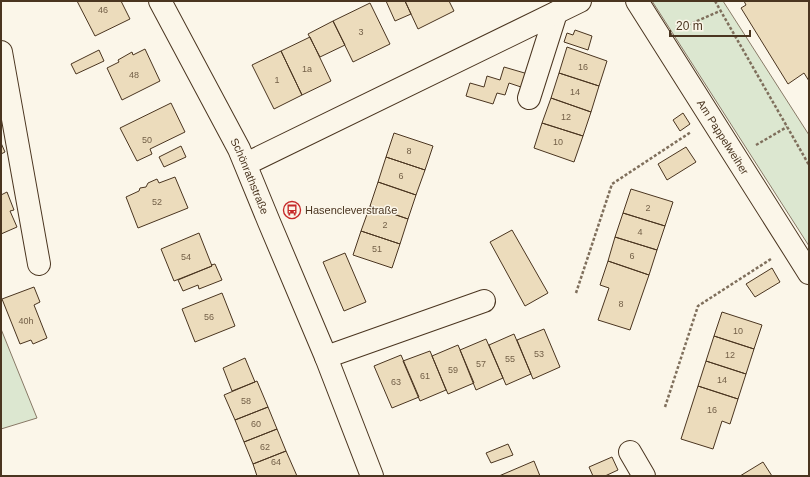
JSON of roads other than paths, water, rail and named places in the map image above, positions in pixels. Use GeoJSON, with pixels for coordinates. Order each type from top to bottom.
{"type":"FeatureCollection","features":[{"type":"Feature","properties":{"kind":"street","name":"Schönrathstraße"},"geometry":{"type":"LineString","coordinates":[[160,1],[240,149],[326,357],[372,476]]}},
{"type":"Feature","properties":{"kind":"street"},"geometry":{"type":"LineString","coordinates":[[246,164],[580,1]]}},
{"type":"Feature","properties":{"kind":"street","name":"Am Pappelweiher"},"geometry":{"type":"LineString","coordinates":[[637,1],[809,273]]}},
{"type":"Feature","properties":{"kind":"street"},"geometry":{"type":"LineString","coordinates":[[529,98],[556,12]]}},
{"type":"Feature","properties":{"kind":"street"},"geometry":{"type":"LineString","coordinates":[[1,52],[39,264]]}},
{"type":"Feature","properties":{"kind":"street"},"geometry":{"type":"LineString","coordinates":[[326,357],[484,301]]}},
{"type":"Feature","properties":{"kind":"street"},"geometry":{"type":"LineString","coordinates":[[630,452],[644,476]]}},
{"type":"Feature","properties":{"kind":"place","name":"Hasencleverstraße"},"geometry":{"type":"Point","coordinates":[292,210]}}]}
